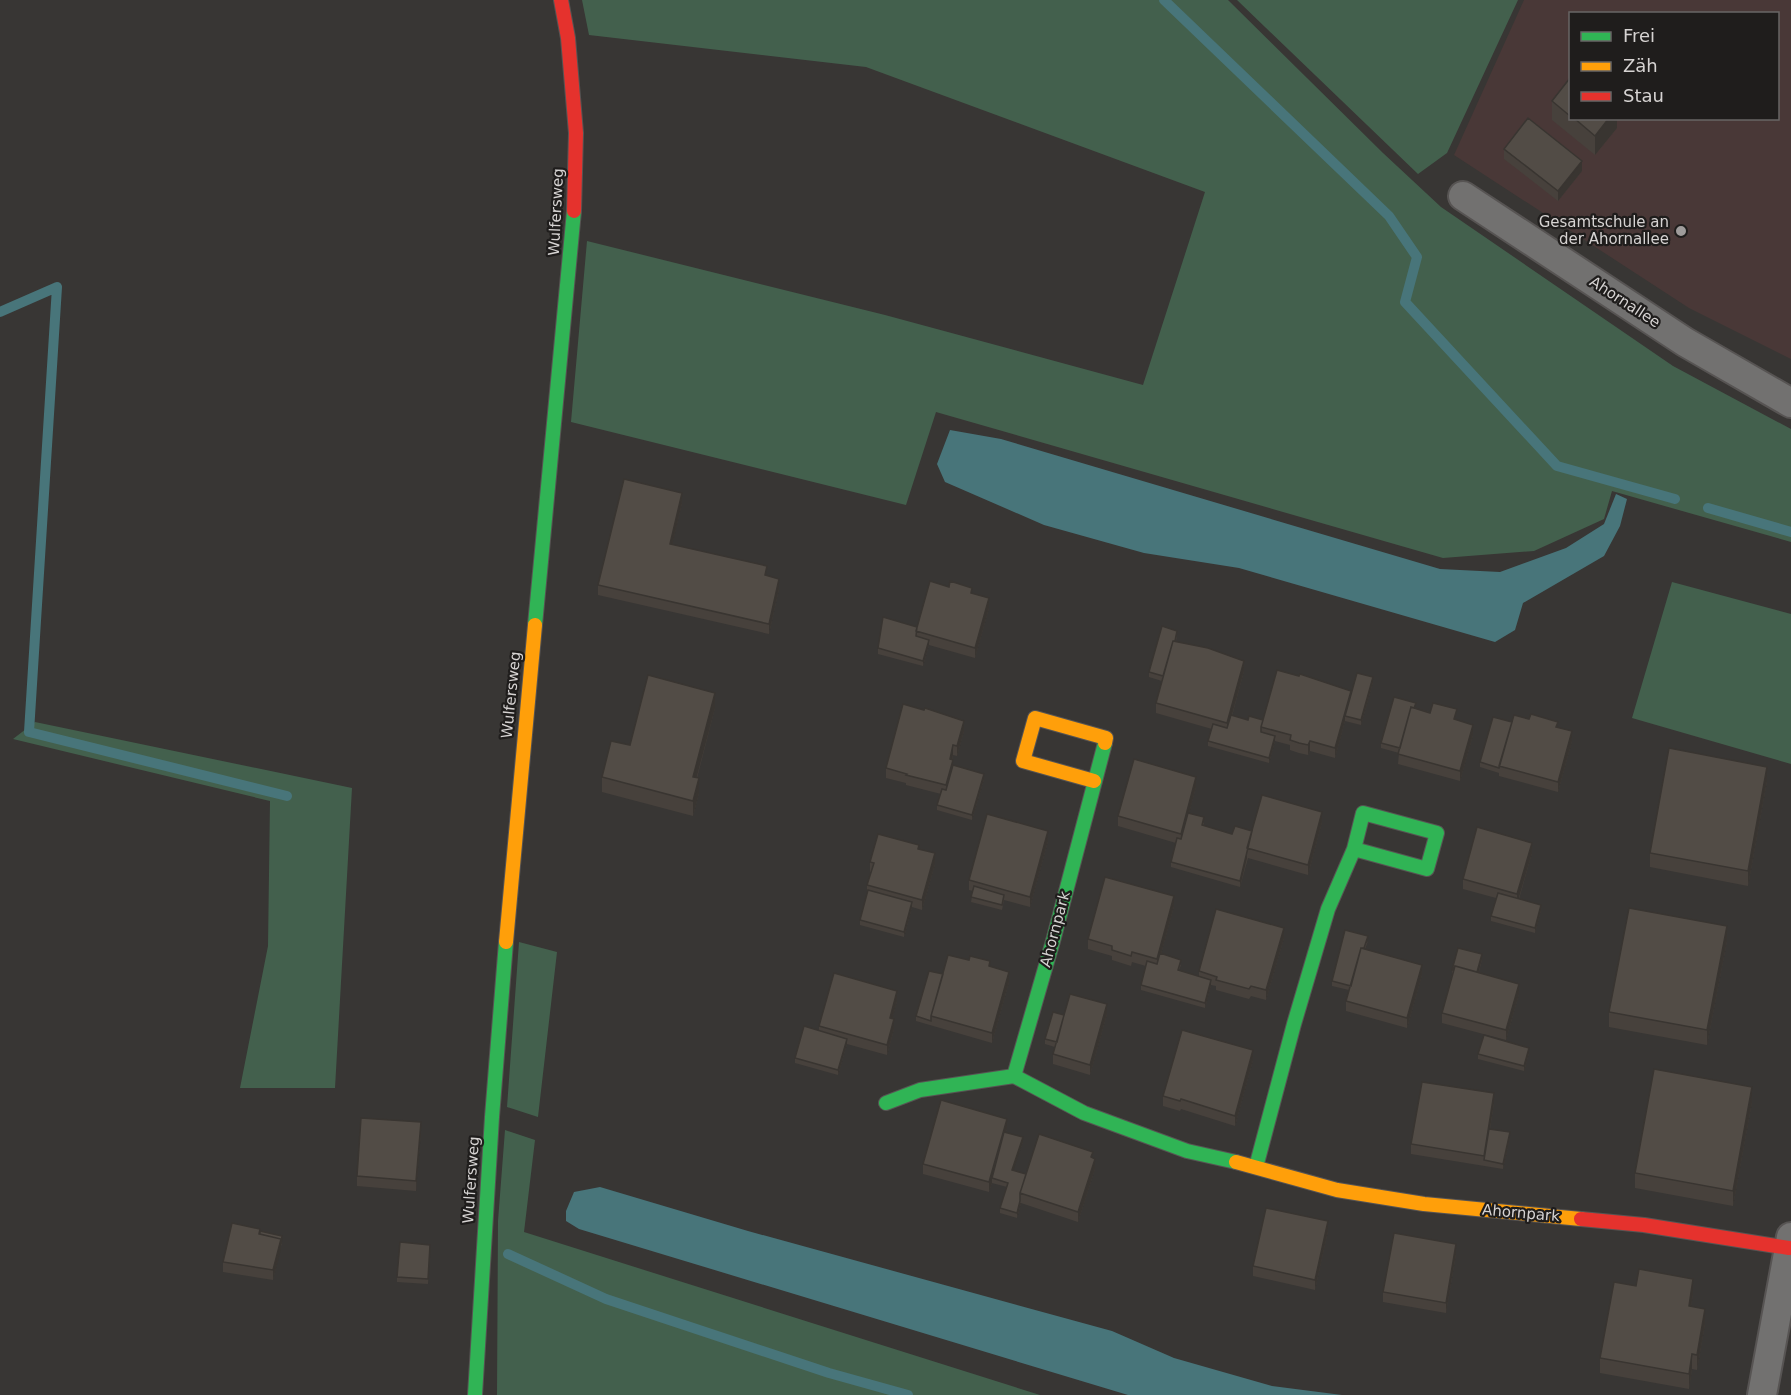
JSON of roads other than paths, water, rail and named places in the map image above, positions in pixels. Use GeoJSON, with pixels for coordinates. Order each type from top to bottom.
{"type":"FeatureCollection","features":[{"type":"Feature","properties":{"kind":"street","name":"Wulfersweg"},"geometry":{"type":"LineString","coordinates":[[475,1395],[492,1117],[513,852],[573,234],[576,133],[568,38],[561,0]]}},
{"type":"Feature","properties":{"kind":"street","name":"Ahornallee"},"geometry":{"type":"LineString","coordinates":[[1463,196],[1685,342],[1791,403]]}},
{"type":"Feature","properties":{"kind":"street","name":"Ahornpark"},"geometry":{"type":"LineString","coordinates":[[1094,781],[1023,761],[1035,718],[1106,738],[1053,940],[1014,1076],[1084,1113],[1187,1150],[1337,1190],[1402,1200],[1644,1224],[1790,1242],[1762,1395]]}},
{"type":"Feature","properties":{"kind":"street"},"geometry":{"type":"LineString","coordinates":[[1256,1167],[1294,1024],[1328,909],[1354,849],[1363,813],[1437,833],[1427,869],[1354,849]]}},
{"type":"Feature","properties":{"kind":"street"},"geometry":{"type":"LineString","coordinates":[[886,1103],[920,1090],[1014,1076]]}},
{"type":"Feature","properties":{"kind":"water"},"geometry":{"type":"Polygon","coordinates":[[[950,430],[1001,439],[1440,569],[1500,572],[1566,548],[1604,524],[1616,494],[1627,499],[1620,526],[1604,556],[1523,603],[1515,630],[1495,642],[1239,568],[1144,553],[1044,525],[945,482],[937,464],[950,430]]]}},
{"type":"Feature","properties":{"kind":"water"},"geometry":{"type":"Polygon","coordinates":[[[600,1187],[748,1231],[1112,1331],[1174,1358],[1272,1386],[1342,1395],[1128,1395],[579,1229],[566,1221],[566,1211],[574,1192],[600,1187]]]}},
{"type":"Feature","properties":{"kind":"waterway"},"geometry":{"type":"LineString","coordinates":[[1164,0],[1389,216],[1417,257],[1405,302],[1557,466],[1675,499]]}},
{"type":"Feature","properties":{"kind":"waterway"},"geometry":{"type":"LineString","coordinates":[[0,312],[57,287],[29,732],[287,796]]}},
{"type":"Feature","properties":{"kind":"waterway"},"geometry":{"type":"LineString","coordinates":[[1708,508],[1791,532]]}},
{"type":"Feature","properties":{"kind":"waterway"},"geometry":{"type":"LineString","coordinates":[[508,1254],[606,1299],[829,1373],[908,1395]]}},
{"type":"Feature","properties":{"kind":"place","name":"Gesamtschule an der Ahornallee"},"geometry":{"type":"Point","coordinates":[1681,231]}}]}
